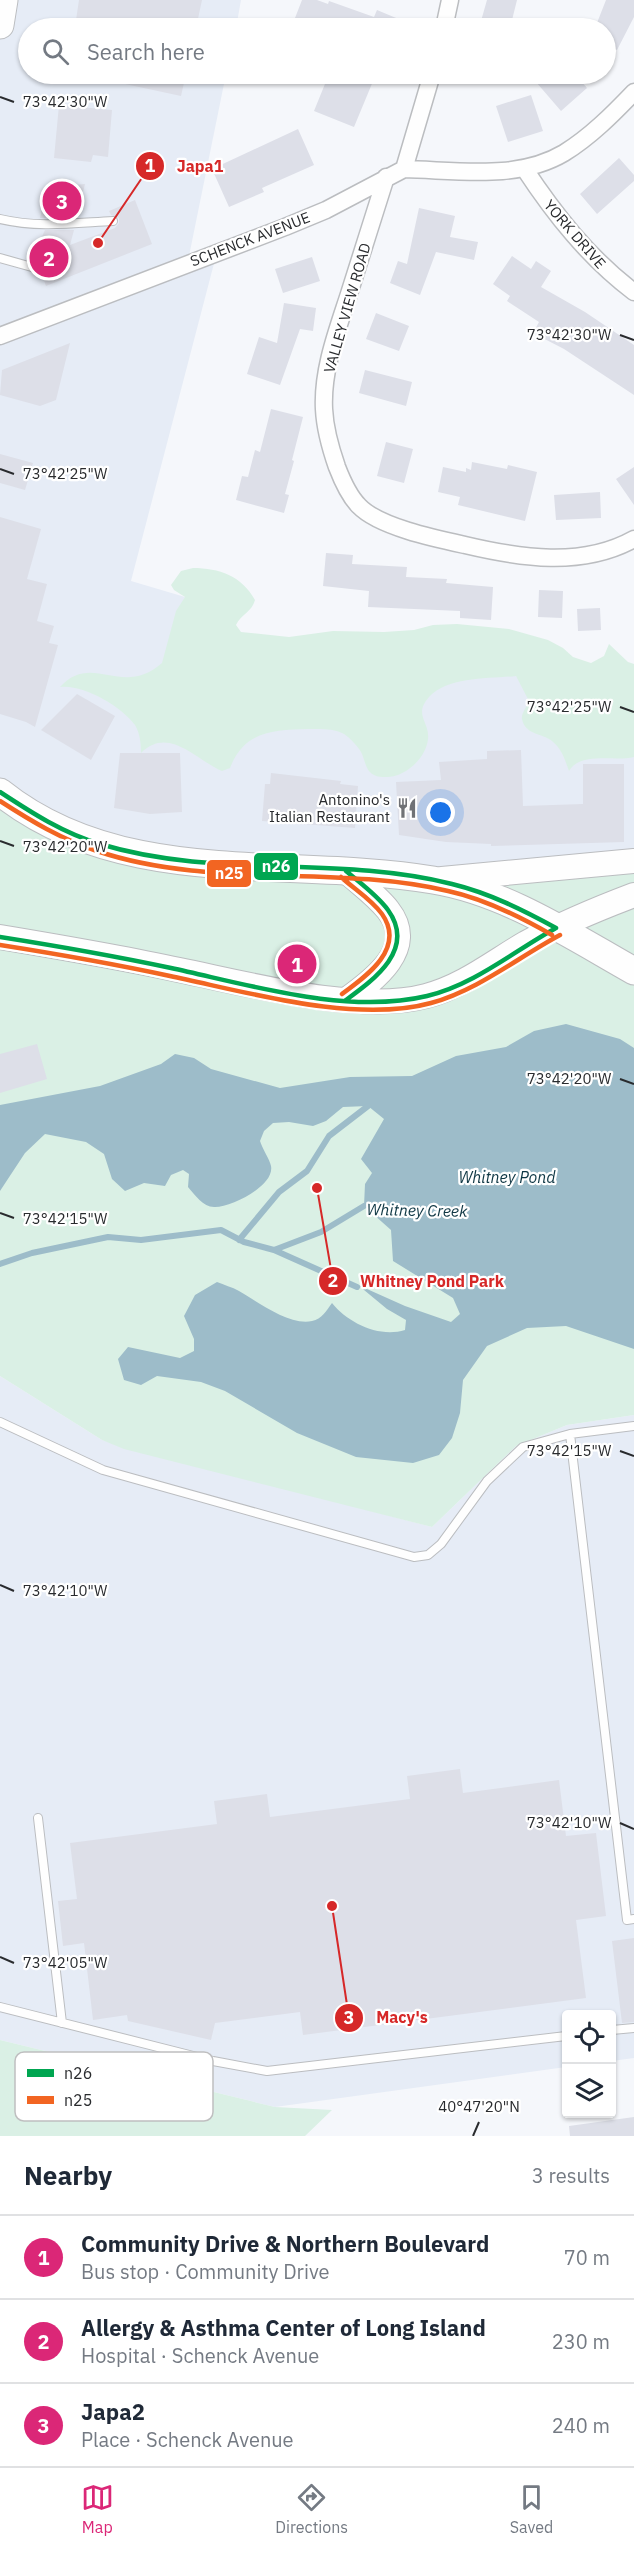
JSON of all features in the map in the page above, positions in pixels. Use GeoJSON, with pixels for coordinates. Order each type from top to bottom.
{"type":"FeatureCollection","features":[{"type":"Feature","properties":{"kind":"main road"},"geometry":{"type":"LineString","coordinates":[[0,25],[4,0]]}},
{"type":"Feature","properties":{"kind":"main road"},"geometry":{"type":"LineString","coordinates":[[0,792],[20,809],[53,826],[97,844],[141,855],[206,863],[346,871],[432,880],[466,887],[500,898],[634,971]]}},
{"type":"Feature","properties":{"kind":"main road"},"geometry":{"type":"LineString","coordinates":[[432,880],[634,861]]}},
{"type":"Feature","properties":{"kind":"main road"},"geometry":{"type":"LineString","coordinates":[[346,871],[386,907],[397,931],[395,951],[383,970],[346,999]]}},
{"type":"Feature","properties":{"kind":"main road"},"geometry":{"type":"LineString","coordinates":[[0,937],[290,992],[385,1001],[427,996],[454,987],[524,944],[634,895]]}},
{"type":"Feature","properties":{"kind":"street"},"geometry":{"type":"LineString","coordinates":[[446,18],[450,0]]}},
{"type":"Feature","properties":{"kind":"street"},"geometry":{"type":"LineString","coordinates":[[429,84],[404,169],[495,171],[524,168],[564,153],[610,117],[634,92]]}},
{"type":"Feature","properties":{"kind":"street","name":"YORK DRIVE"},"geometry":{"type":"LineString","coordinates":[[524,168],[568,230],[610,274],[634,292]]}},
{"type":"Feature","properties":{"kind":"street","name":"SCHENCK AVENUE"},"geometry":{"type":"LineString","coordinates":[[0,336],[285,227],[326,210],[404,169]]}},
{"type":"Feature","properties":{"kind":"street","name":"VALLEY VIEW ROAD"},"geometry":{"type":"LineString","coordinates":[[386,177],[335,338],[328,366],[324,407],[326,435],[342,479],[359,506],[377,519],[432,537],[525,556],[560,558],[597,554],[634,539]]}},
{"type":"Feature","properties":{"kind":"lane"},"geometry":{"type":"LineString","coordinates":[[0,219],[26,225],[44,226],[113,221]]}},
{"type":"Feature","properties":{"kind":"lane"},"geometry":{"type":"LineString","coordinates":[[0,258],[39,269]]}},
{"type":"Feature","properties":{"kind":"lane"},"geometry":{"type":"LineString","coordinates":[[0,1422],[103,1470],[414,1557],[428,1555],[441,1544],[487,1481],[523,1447],[570,1434],[634,1426]]}},
{"type":"Feature","properties":{"kind":"lane"},"geometry":{"type":"LineString","coordinates":[[570,1434],[627,1920],[634,1919]]}},
{"type":"Feature","properties":{"kind":"lane"},"geometry":{"type":"LineString","coordinates":[[38,1818],[62,2023]]}},
{"type":"Feature","properties":{"kind":"lane"},"geometry":{"type":"LineString","coordinates":[[0,2007],[177,2052]]}},
{"type":"Feature","properties":{"kind":"lane"},"geometry":{"type":"LineString","coordinates":[[616,2030],[634,2028]]}},
{"type":"Feature","properties":{"kind":"lane"},"geometry":{"type":"LineString","coordinates":[[213,2061],[267,2071],[562,2037]]}},
{"type":"Feature","properties":{"kind":"shaded area"},"geometry":{"type":"Polygon","coordinates":[[[0,0],[241,0],[238,18],[18,18],[18,84],[224,84],[188,261],[217,252],[131,581],[185,597],[164,673],[516,676],[634,744],[634,861],[432,880],[141,855],[0,792],[0,0]]]}},
{"type":"Feature","properties":{"kind":"shaded area"},"geometry":{"type":"Polygon","coordinates":[[[0,1376],[102,1440],[432,1527],[516,1446],[567,1425],[634,1415],[634,2058],[616,2060],[616,2010],[562,2010],[562,2068],[275,2107],[213,2092],[213,2052],[49,2052],[0,2040],[0,1376]]]}},
{"type":"Feature","properties":{"kind":"green space"},"geometry":{"type":"Polygon","coordinates":[[[193,568],[229,575],[237,579],[250,592],[255,600],[236,625],[241,632],[289,637],[333,631],[414,630],[433,625],[457,624],[509,629],[548,640],[563,648],[573,657],[591,663],[604,656],[609,644],[628,662],[634,664],[634,757],[590,759],[574,765],[569,771],[563,755],[555,744],[548,738],[530,731],[524,724],[522,714],[529,701],[516,676],[458,682],[437,690],[424,703],[422,709],[428,733],[423,754],[406,771],[392,776],[379,777],[371,773],[361,751],[352,740],[340,732],[326,729],[283,730],[261,735],[243,746],[230,768],[222,771],[172,744],[151,745],[141,753],[137,728],[121,711],[90,693],[60,687],[72,677],[84,673],[133,677],[147,673],[162,663],[176,611],[185,597],[174,590],[171,585],[181,571],[193,568]]]}},
{"type":"Feature","properties":{"kind":"green space"},"geometry":{"type":"Polygon","coordinates":[[[0,792],[97,844],[346,871],[634,861],[634,1415],[567,1425],[516,1446],[432,1527],[124,1449],[102,1440],[0,1376],[0,792]]]}},
{"type":"Feature","properties":{"kind":"green space"},"geometry":{"type":"Polygon","coordinates":[[[0,2040],[49,2052],[15,2052],[15,2121],[213,2121],[213,2092],[275,2107],[332,2110],[305,2136],[0,2136],[0,2040]]]}},
{"type":"Feature","properties":{"kind":"water","name":"Whitney Pond"},"geometry":{"type":"Polygon","coordinates":[[[566,1024],[620,1039],[634,1048],[634,1349],[566,1326],[527,1328],[487,1346],[463,1380],[460,1413],[452,1438],[439,1455],[413,1463],[356,1457],[297,1433],[225,1391],[201,1382],[157,1376],[141,1385],[124,1380],[118,1359],[128,1347],[180,1358],[194,1351],[194,1339],[184,1316],[195,1295],[217,1282],[284,1316],[303,1322],[318,1318],[332,1303],[346,1317],[365,1327],[385,1332],[405,1330],[406,1320],[387,1309],[358,1285],[405,1306],[451,1322],[460,1314],[453,1298],[393,1261],[391,1230],[364,1206],[365,1184],[372,1173],[361,1159],[384,1119],[368,1106],[343,1107],[326,1121],[313,1126],[289,1122],[273,1123],[264,1131],[260,1141],[271,1166],[270,1174],[259,1188],[230,1204],[214,1207],[206,1205],[188,1187],[189,1174],[183,1170],[171,1175],[165,1186],[144,1183],[125,1191],[112,1179],[104,1154],[86,1142],[45,1134],[25,1153],[0,1191],[0,1105],[100,1086],[161,1064],[175,1054],[194,1058],[211,1069],[280,1088],[350,1077],[412,1076],[456,1056],[506,1047],[534,1031],[566,1024]]]}},
{"type":"Feature","properties":{"kind":"building"},"geometry":{"type":"Polygon","coordinates":[[[79,0],[202,0],[198,18],[76,18],[79,0]]]}},
{"type":"Feature","properties":{"kind":"building"},"geometry":{"type":"Polygon","coordinates":[[[302,0],[317,0],[328,4],[329,1],[374,17],[377,10],[396,18],[295,18],[302,0]]]}},
{"type":"Feature","properties":{"kind":"building"},"geometry":{"type":"Polygon","coordinates":[[[487,0],[517,0],[512,18],[482,18],[487,0]]]}},
{"type":"Feature","properties":{"kind":"building"},"geometry":{"type":"Polygon","coordinates":[[[606,0],[634,0],[634,17],[617,50],[616,18],[599,18],[606,0]]]}},
{"type":"Feature","properties":{"kind":"building"},"geometry":{"type":"Polygon","coordinates":[[[125,84],[184,84],[181,96],[125,84]]]}},
{"type":"Feature","properties":{"kind":"building"},"geometry":{"type":"Polygon","coordinates":[[[325,84],[372,84],[354,127],[314,111],[325,84]]]}},
{"type":"Feature","properties":{"kind":"building"},"geometry":{"type":"Polygon","coordinates":[[[538,84],[584,84],[587,88],[561,111],[538,84]]]}},
{"type":"Feature","properties":{"kind":"building"},"geometry":{"type":"Polygon","coordinates":[[[531,95],[543,131],[508,142],[496,106],[531,95]]]}},
{"type":"Feature","properties":{"kind":"building"},"geometry":{"type":"Polygon","coordinates":[[[59,105],[112,110],[108,157],[93,155],[91,162],[54,158],[59,105]]]}},
{"type":"Feature","properties":{"kind":"building"},"geometry":{"type":"Polygon","coordinates":[[[298,129],[314,165],[262,188],[264,192],[229,207],[212,169],[298,129]]]}},
{"type":"Feature","properties":{"kind":"building"},"geometry":{"type":"Polygon","coordinates":[[[619,158],[634,175],[634,181],[597,214],[580,194],[619,158]]]}},
{"type":"Feature","properties":{"kind":"building"},"geometry":{"type":"Polygon","coordinates":[[[85,184],[77,217],[40,218],[47,187],[85,184]]]}},
{"type":"Feature","properties":{"kind":"building"},"geometry":{"type":"Polygon","coordinates":[[[135,200],[152,244],[46,286],[42,275],[45,267],[32,258],[45,230],[74,230],[70,245],[115,228],[119,223],[119,218],[111,215],[109,211],[135,200]]]}},
{"type":"Feature","properties":{"kind":"building"},"geometry":{"type":"Polygon","coordinates":[[[419,208],[455,216],[450,237],[478,242],[474,260],[436,252],[420,295],[390,283],[398,261],[407,264],[419,208]]]}},
{"type":"Feature","properties":{"kind":"building"},"geometry":{"type":"Polygon","coordinates":[[[512,256],[531,269],[536,261],[551,271],[541,287],[585,312],[634,345],[634,395],[564,349],[533,333],[539,322],[507,301],[510,296],[493,284],[512,256]]]}},
{"type":"Feature","properties":{"kind":"building"},"geometry":{"type":"Polygon","coordinates":[[[312,257],[320,281],[283,293],[275,269],[312,257]]]}},
{"type":"Feature","properties":{"kind":"building"},"geometry":{"type":"Polygon","coordinates":[[[284,303],[316,308],[313,331],[300,329],[280,385],[247,374],[259,337],[277,343],[284,303]]]}},
{"type":"Feature","properties":{"kind":"building"},"geometry":{"type":"Polygon","coordinates":[[[376,313],[409,326],[399,351],[366,339],[376,313]]]}},
{"type":"Feature","properties":{"kind":"building"},"geometry":{"type":"Polygon","coordinates":[[[70,343],[56,400],[40,406],[0,395],[2,370],[70,343]]]}},
{"type":"Feature","properties":{"kind":"building"},"geometry":{"type":"Polygon","coordinates":[[[365,370],[412,382],[406,406],[359,393],[365,370]]]}},
{"type":"Feature","properties":{"kind":"building"},"geometry":{"type":"Polygon","coordinates":[[[271,409],[303,417],[285,494],[289,495],[284,513],[236,500],[242,476],[248,477],[255,450],[260,452],[271,409]]]}},
{"type":"Feature","properties":{"kind":"building"},"geometry":{"type":"Polygon","coordinates":[[[386,442],[413,449],[404,483],[377,476],[386,442]]]}},
{"type":"Feature","properties":{"kind":"building"},"geometry":{"type":"Polygon","coordinates":[[[0,454],[33,463],[25,490],[0,483],[0,454]]]}},
{"type":"Feature","properties":{"kind":"building"},"geometry":{"type":"Polygon","coordinates":[[[472,462],[507,469],[508,465],[537,472],[525,521],[458,505],[460,497],[438,492],[443,467],[466,472],[466,468],[471,470],[472,462]]]}},
{"type":"Feature","properties":{"kind":"building"},"geometry":{"type":"Polygon","coordinates":[[[634,467],[634,505],[616,479],[634,467]]]}},
{"type":"Feature","properties":{"kind":"building"},"geometry":{"type":"Polygon","coordinates":[[[600,492],[601,518],[556,520],[554,495],[600,492]]]}},
{"type":"Feature","properties":{"kind":"building"},"geometry":{"type":"Polygon","coordinates":[[[0,517],[41,529],[27,579],[47,584],[37,621],[54,626],[49,643],[58,645],[35,727],[0,714],[0,517]]]}},
{"type":"Feature","properties":{"kind":"building"},"geometry":{"type":"Polygon","coordinates":[[[326,553],[353,555],[352,564],[407,567],[406,577],[447,579],[446,583],[493,587],[491,620],[460,618],[460,611],[368,607],[369,591],[323,586],[326,553]]]}},
{"type":"Feature","properties":{"kind":"building"},"geometry":{"type":"Polygon","coordinates":[[[539,590],[563,591],[562,618],[538,617],[539,590]]]}},
{"type":"Feature","properties":{"kind":"building"},"geometry":{"type":"Polygon","coordinates":[[[600,608],[601,630],[578,631],[577,609],[600,608]]]}},
{"type":"Feature","properties":{"kind":"building"},"geometry":{"type":"Polygon","coordinates":[[[77,694],[115,716],[91,760],[41,730],[77,694]]]}},
{"type":"Feature","properties":{"kind":"building"},"geometry":{"type":"Polygon","coordinates":[[[521,750],[523,806],[583,804],[583,764],[624,764],[624,842],[491,846],[491,844],[446,842],[399,835],[396,782],[441,780],[439,762],[487,759],[487,751],[521,750]]]}},
{"type":"Feature","properties":{"kind":"building"},"geometry":{"type":"Polygon","coordinates":[[[120,753],[180,753],[182,812],[150,814],[114,808],[120,753]]]}},
{"type":"Feature","properties":{"kind":"building"},"geometry":{"type":"Polygon","coordinates":[[[271,773],[341,781],[340,784],[358,786],[355,828],[262,821],[265,784],[270,784],[271,773]]]}},
{"type":"Feature","properties":{"kind":"building"},"geometry":{"type":"Polygon","coordinates":[[[37,1044],[47,1079],[0,1093],[0,1054],[37,1044]]]}},
{"type":"Feature","properties":{"kind":"building"},"geometry":{"type":"Polygon","coordinates":[[[460,1769],[463,1793],[559,1780],[566,1836],[596,1833],[606,1916],[576,1920],[586,1998],[303,2035],[300,2012],[215,2023],[211,2040],[128,2021],[127,2015],[93,2020],[84,1943],[63,1946],[58,1901],[77,1899],[70,1843],[217,1824],[214,1801],[267,1794],[270,1817],[410,1799],[407,1776],[460,1769]]]}},
{"type":"Feature","properties":{"kind":"building"},"geometry":{"type":"Polygon","coordinates":[[[634,1938],[634,2022],[622,2023],[612,1941],[634,1938]]]}},
{"type":"Feature","properties":{"kind":"building"},"geometry":{"type":"Polygon","coordinates":[[[634,2117],[634,2136],[570,2136],[569,2126],[634,2117]]]}},
{"type":"Feature","properties":{"kind":"waterway"},"geometry":{"type":"LineString","coordinates":[[239,1240],[279,1192],[307,1171],[329,1136],[368,1106]]}},
{"type":"Feature","properties":{"kind":"waterway","name":"Whitney Creek"},"geometry":{"type":"LineString","coordinates":[[0,1264],[32,1253],[108,1237],[141,1240],[221,1230],[244,1242],[274,1250],[321,1232],[364,1206]]}},
{"type":"Feature","properties":{"kind":"waterway"},"geometry":{"type":"LineString","coordinates":[[274,1250],[357,1287]]}},
{"type":"Feature","properties":{"kind":"transit line","name":"n26"},"geometry":{"type":"LineString","coordinates":[[0,792],[61,828],[100,844],[143,855],[187,861],[365,870],[409,875],[479,892],[556,928]]}},
{"type":"Feature","properties":{"kind":"transit line","name":"n25"},"geometry":{"type":"LineString","coordinates":[[0,801],[71,841],[140,863],[227,873],[404,883],[448,891],[488,903],[552,935]]}},
{"type":"Feature","properties":{"kind":"transit line","name":"n26"},"geometry":{"type":"LineString","coordinates":[[346,871],[374,894],[388,910],[395,924],[397,938],[395,950],[379,973],[346,1000]]}},
{"type":"Feature","properties":{"kind":"transit line","name":"n25"},"geometry":{"type":"LineString","coordinates":[[341,877],[382,914],[388,926],[389,938],[386,950],[372,970],[342,994]]}},
{"type":"Feature","properties":{"kind":"transit line","name":"n26"},"geometry":{"type":"LineString","coordinates":[[0,937],[128,959],[299,996],[364,1002],[396,1001],[444,991],[477,976],[556,928]]}},
{"type":"Feature","properties":{"kind":"transit line","name":"n25"},"geometry":{"type":"LineString","coordinates":[[0,945],[128,967],[266,997],[335,1008],[369,1010],[401,1009],[448,997],[481,982],[560,935]]}},
{"type":"Feature","properties":{"kind":"place","name":"Japa2"},"geometry":{"type":"Point","coordinates":[62,201]}},
{"type":"Feature","properties":{"kind":"place","name":"Japa1"},"geometry":{"type":"Point","coordinates":[98,243]}},
{"type":"Feature","properties":{"kind":"place","name":"Allergy & Asthma Center of Long Island"},"geometry":{"type":"Point","coordinates":[49,258]}},
{"type":"Feature","properties":{"kind":"place","name":"Antonino's Italian Restaurant"},"geometry":{"type":"Point","coordinates":[407,808]}},
{"type":"Feature","properties":{"kind":"place","name":"Community Drive & Northern Boulevard"},"geometry":{"type":"Point","coordinates":[297,964]}},
{"type":"Feature","properties":{"kind":"place","name":"Whitney Pond Park"},"geometry":{"type":"Point","coordinates":[317,1188]}},
{"type":"Feature","properties":{"kind":"place","name":"Macy's"},"geometry":{"type":"Point","coordinates":[332,1906]}}]}
